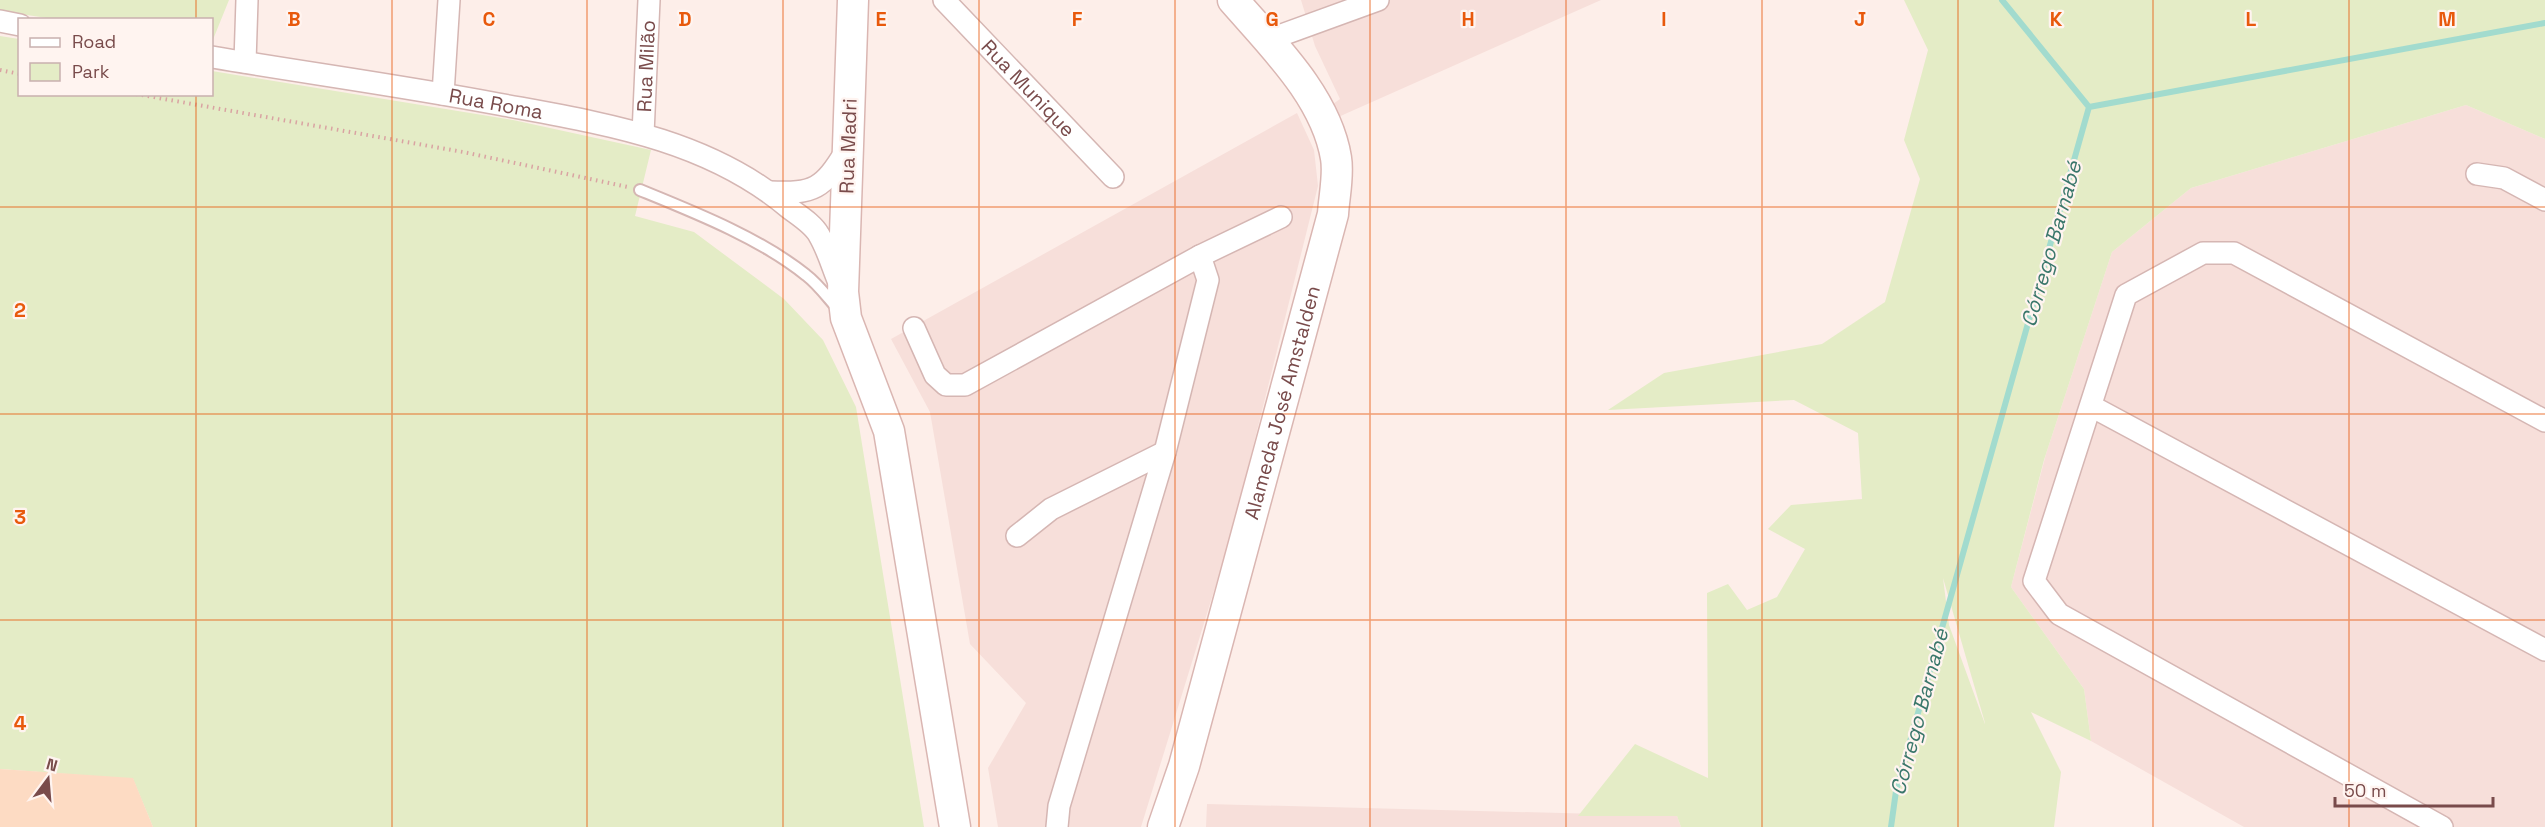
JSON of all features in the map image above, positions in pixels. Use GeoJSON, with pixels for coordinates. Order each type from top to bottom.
{"type":"FeatureCollection","features":[{"type":"Feature","properties":{"kind":"street"},"geometry":{"type":"LineString","coordinates":[[245,62],[247,0]]}},
{"type":"Feature","properties":{"kind":"street"},"geometry":{"type":"LineString","coordinates":[[443,94],[449,0]]}},
{"type":"Feature","properties":{"kind":"street","name":"Rua Milão"},"geometry":{"type":"LineString","coordinates":[[643,134],[649,0]]}},
{"type":"Feature","properties":{"kind":"street","name":"Rua Madri"},"geometry":{"type":"LineString","coordinates":[[845,305],[853,0]]}},
{"type":"Feature","properties":{"kind":"street","name":"Rua Munique"},"geometry":{"type":"LineString","coordinates":[[944,0],[1113,177]]}},
{"type":"Feature","properties":{"kind":"street","name":"Alameda José Amstalden"},"geometry":{"type":"LineString","coordinates":[[1163,827],[1184,766],[1333,214],[1337,160],[1327,123],[1268,40],[1233,0]]}},
{"type":"Feature","properties":{"kind":"street"},"geometry":{"type":"LineString","coordinates":[[1268,40],[1376,0]]}},
{"type":"Feature","properties":{"kind":"street"},"geometry":{"type":"LineString","coordinates":[[0,21],[18,25]]}},
{"type":"Feature","properties":{"kind":"street","name":"Rua Roma"},"geometry":{"type":"LineString","coordinates":[[213,57],[443,94],[643,134],[708,157],[770,192],[818,233],[845,305]]}},
{"type":"Feature","properties":{"kind":"street","name":"Rua Roma"},"geometry":{"type":"LineString","coordinates":[[770,192],[797,193],[819,188],[831,177],[848,149]]}},
{"type":"Feature","properties":{"kind":"street"},"geometry":{"type":"LineString","coordinates":[[2477,174],[2504,178],[2545,200]]}},
{"type":"Feature","properties":{"kind":"street"},"geometry":{"type":"LineString","coordinates":[[914,328],[935,375],[946,385],[965,385],[1200,256],[1281,217]]}},
{"type":"Feature","properties":{"kind":"street"},"geometry":{"type":"LineString","coordinates":[[2442,827],[2059,614],[2034,580],[2126,295],[2203,253],[2235,253],[2545,421]]}},
{"type":"Feature","properties":{"kind":"street"},"geometry":{"type":"LineString","coordinates":[[1057,827],[1059,806],[1165,452],[1208,280],[1200,256]]}},
{"type":"Feature","properties":{"kind":"street"},"geometry":{"type":"LineString","coordinates":[[845,305],[889,431],[955,827]]}},
{"type":"Feature","properties":{"kind":"street"},"geometry":{"type":"LineString","coordinates":[[2091,405],[2545,650]]}},
{"type":"Feature","properties":{"kind":"street"},"geometry":{"type":"LineString","coordinates":[[1017,536],[1051,509],[1165,452]]}},
{"type":"Feature","properties":{"kind":"lane"},"geometry":{"type":"LineString","coordinates":[[640,190],[726,228],[791,264],[845,305]]}},
{"type":"Feature","properties":{"kind":"path"},"geometry":{"type":"LineString","coordinates":[[0,70],[18,74]]}},
{"type":"Feature","properties":{"kind":"path"},"geometry":{"type":"LineString","coordinates":[[147,96],[463,152],[640,190]]}},
{"type":"Feature","properties":{"kind":"shaded area"},"geometry":{"type":"Polygon","coordinates":[[[1301,0],[1601,0],[1336,118],[1333,104],[1340,99],[1315,46],[1301,0]]]}},
{"type":"Feature","properties":{"kind":"shaded area"},"geometry":{"type":"Polygon","coordinates":[[[2466,105],[2545,139],[2545,827],[2244,827],[2091,741],[2084,689],[2011,587],[2046,454],[2112,252],[2191,188],[2466,105]]]}},
{"type":"Feature","properties":{"kind":"shaded area"},"geometry":{"type":"Polygon","coordinates":[[[1297,113],[1314,150],[1318,186],[1230,539],[1141,827],[998,827],[988,768],[1026,703],[970,644],[930,412],[891,339],[1297,113]]]}},
{"type":"Feature","properties":{"kind":"shaded area"},"geometry":{"type":"Polygon","coordinates":[[[1207,804],[1677,816],[1681,827],[1206,827],[1207,804]]]}},
{"type":"Feature","properties":{"kind":"green space"},"geometry":{"type":"Polygon","coordinates":[[[0,0],[229,0],[213,40],[213,18],[47,18],[0,11],[0,0]]]}},
{"type":"Feature","properties":{"kind":"green space"},"geometry":{"type":"Polygon","coordinates":[[[1904,0],[2545,0],[2545,139],[2466,105],[2191,188],[2112,252],[2044,460],[2011,587],[2084,689],[2091,741],[2031,712],[2061,772],[2054,827],[1681,827],[1677,816],[1578,816],[1635,744],[1708,778],[1707,593],[1728,584],[1747,610],[1777,597],[1805,549],[1768,529],[1791,505],[1862,499],[1858,433],[1794,400],[1608,410],[1664,373],[1822,344],[1885,302],[1920,179],[1904,140],[1928,50],[1904,0]],[[1943,578],[1949,625],[1985,724],[1943,578]]]}},
{"type":"Feature","properties":{"kind":"green space"},"geometry":{"type":"Polygon","coordinates":[[[0,36],[18,39],[18,96],[213,96],[213,71],[513,120],[651,150],[635,216],[694,232],[784,299],[823,340],[856,407],[924,827],[153,827],[133,779],[0,769],[0,36]]]}},
{"type":"Feature","properties":{"kind":"sand"},"geometry":{"type":"Polygon","coordinates":[[[0,769],[133,778],[153,827],[0,827],[0,769]]]}},
{"type":"Feature","properties":{"kind":"waterway"},"geometry":{"type":"LineString","coordinates":[[2002,0],[2089,107]]}},
{"type":"Feature","properties":{"kind":"waterway","name":"Córrego Barnabé"},"geometry":{"type":"LineString","coordinates":[[1891,827],[1896,791],[2089,107],[2545,23]]}}]}
